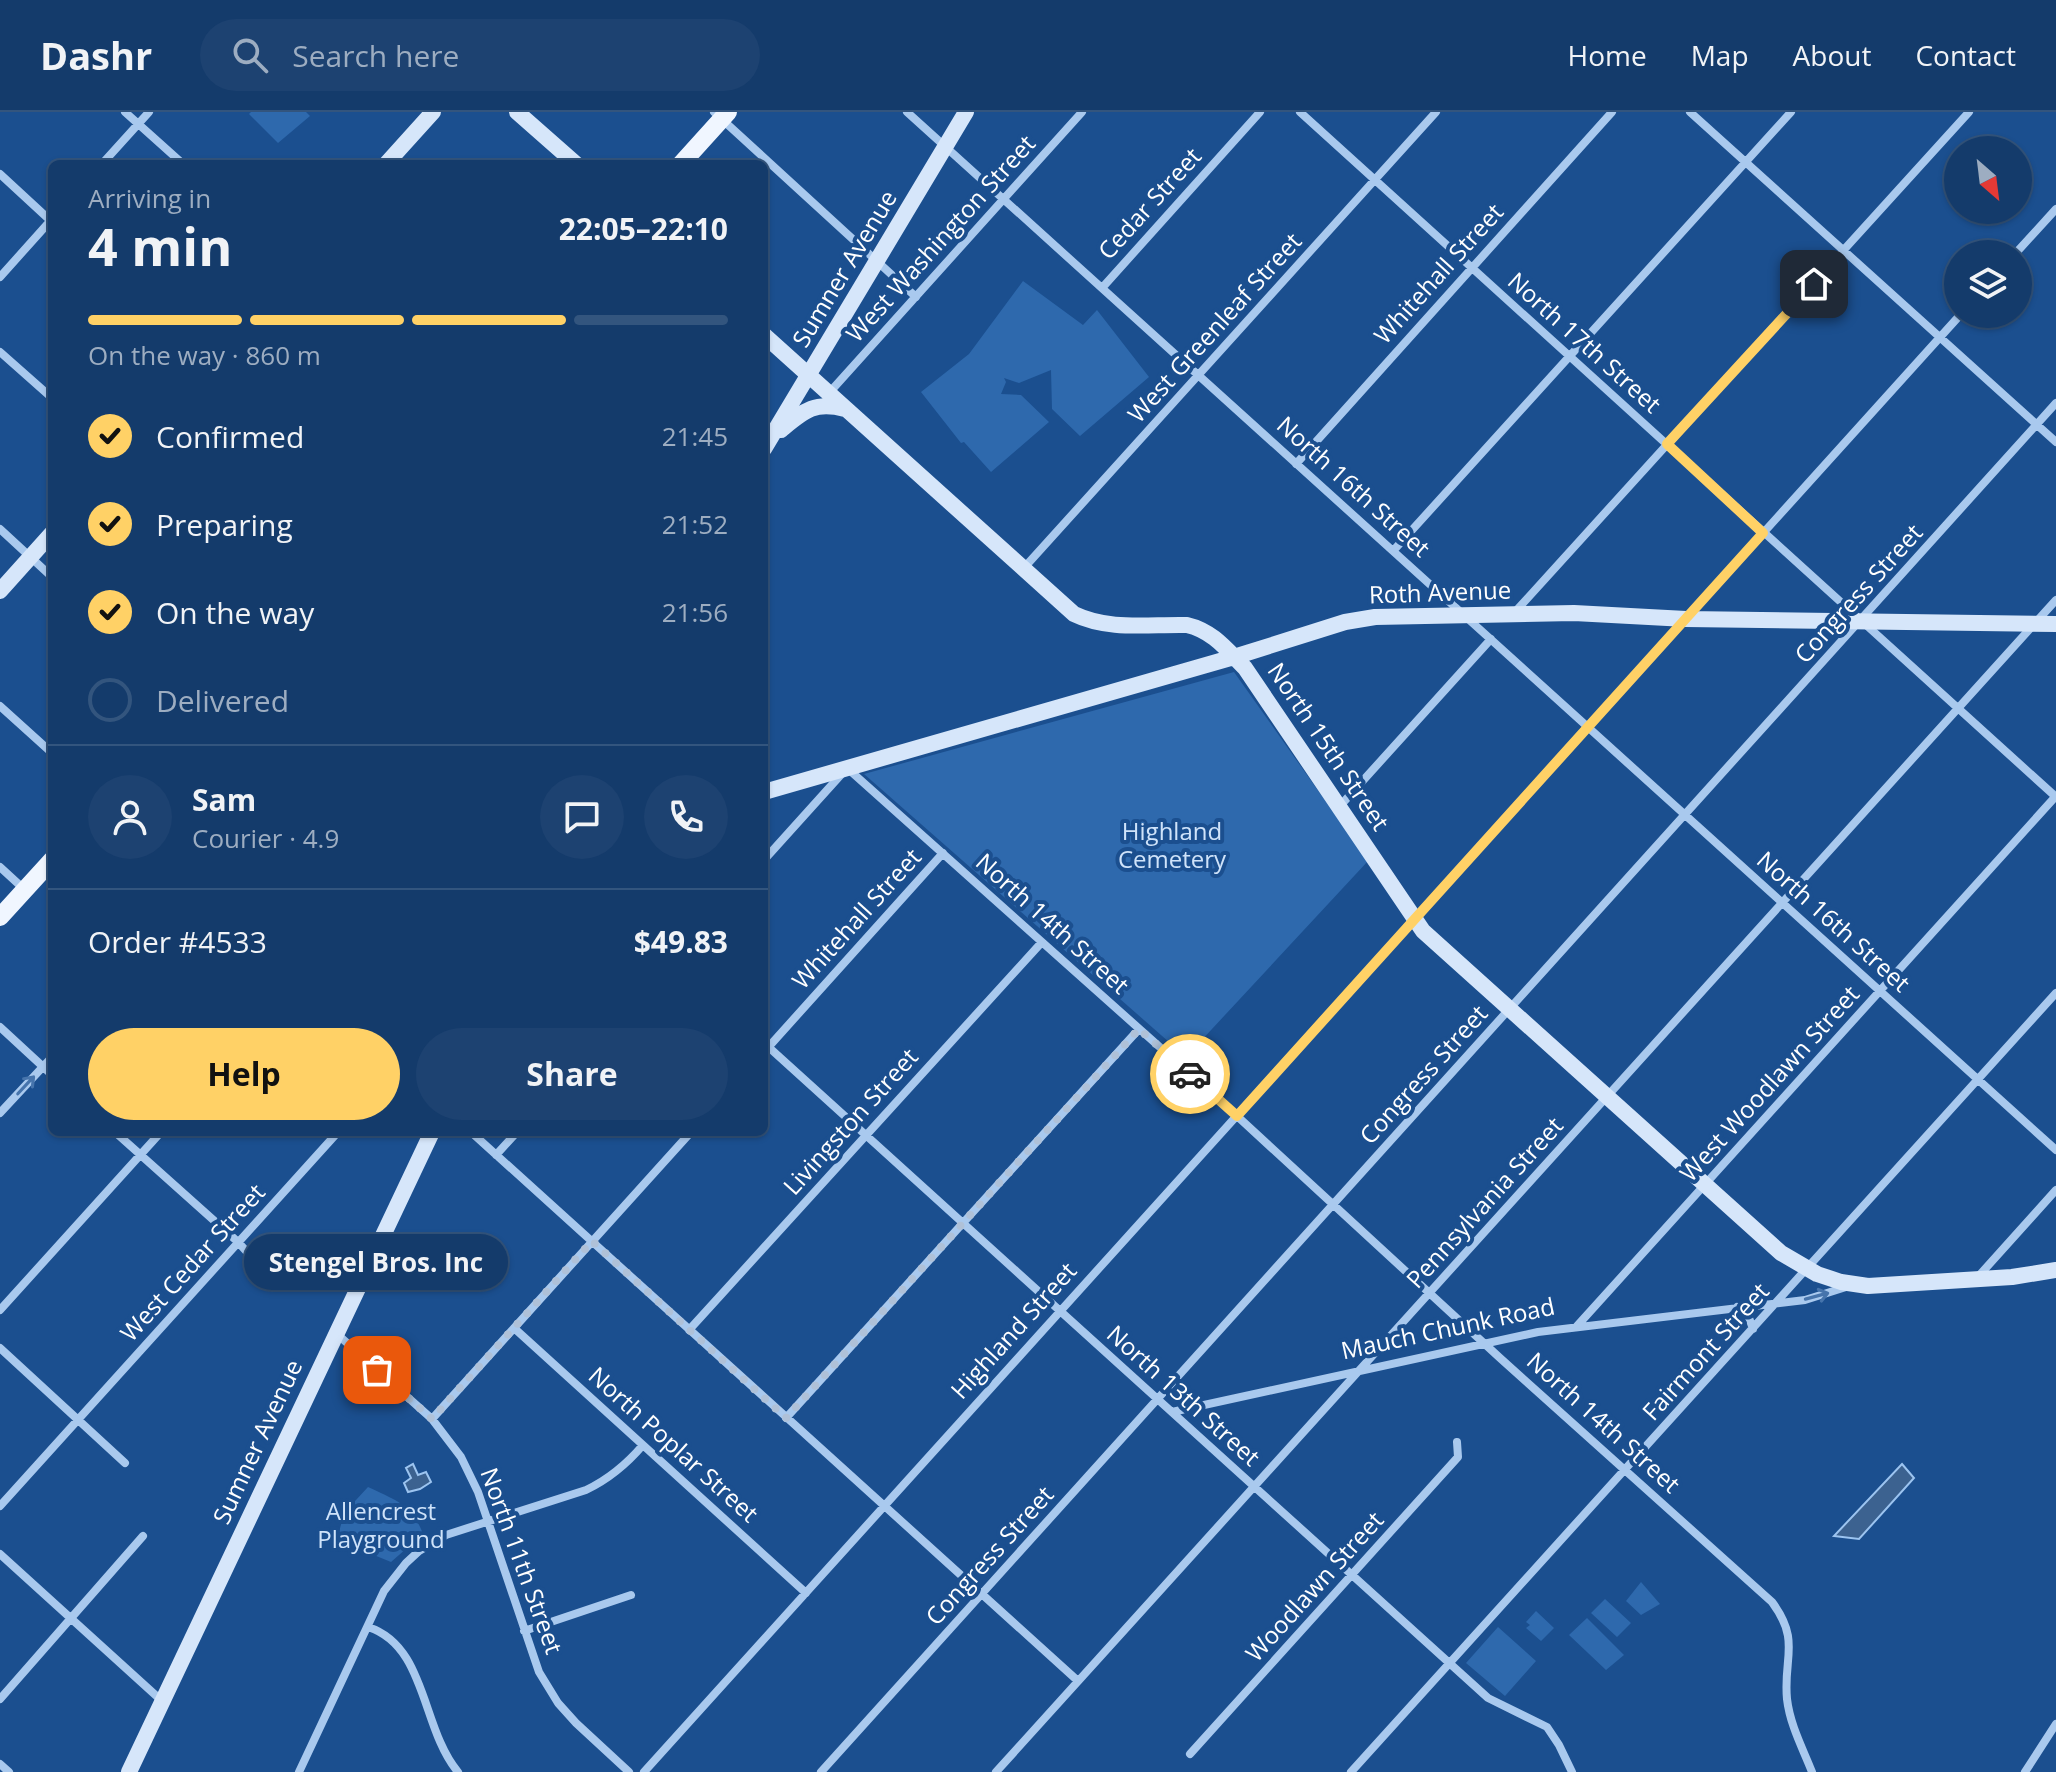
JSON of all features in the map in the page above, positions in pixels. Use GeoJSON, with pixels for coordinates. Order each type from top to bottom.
{"type":"FeatureCollection","features":[{"type":"Feature","properties":{"kind":"main road"},"geometry":{"type":"LineString","coordinates":[[390,160],[433,112]]}},
{"type":"Feature","properties":{"kind":"main road"},"geometry":{"type":"LineString","coordinates":[[517,112],[571,160]]}},
{"type":"Feature","properties":{"kind":"main road","name":"Sumner Avenue"},"geometry":{"type":"LineString","coordinates":[[768,442],[966,112]]}},
{"type":"Feature","properties":{"kind":"main road"},"geometry":{"type":"LineString","coordinates":[[684,160],[721,114]]}},
{"type":"Feature","properties":{"kind":"main road","name":"North 15th Street"},"geometry":{"type":"LineString","coordinates":[[768,339],[1061,605],[1085,619],[1111,626],[1187,625],[1199,627],[1216,638],[1245,668],[1423,931],[1770,1244],[1807,1269]]}},
{"type":"Feature","properties":{"kind":"main road"},"geometry":{"type":"LineString","coordinates":[[768,443],[797,417],[814,407],[826,404],[845,409]]}},
{"type":"Feature","properties":{"kind":"main road"},"geometry":{"type":"LineString","coordinates":[[0,591],[48,538]]}},
{"type":"Feature","properties":{"kind":"main road","name":"Roth Avenue"},"geometry":{"type":"LineString","coordinates":[[768,791],[1367,618],[1392,615],[1586,613],[1686,619],[2056,624]]}},
{"type":"Feature","properties":{"kind":"main road"},"geometry":{"type":"LineString","coordinates":[[0,917],[48,864]]}},
{"type":"Feature","properties":{"kind":"main road","name":"Sumner Avenue"},"geometry":{"type":"LineString","coordinates":[[129,1772],[430,1136]]}},
{"type":"Feature","properties":{"kind":"main road","name":"Mauch Chunk Road"},"geometry":{"type":"LineString","coordinates":[[1807,1269],[1853,1284],[1878,1286],[2012,1277],[2056,1270]]}},
{"type":"Feature","properties":{"kind":"main road","name":"Mauch Chunk Road"},"geometry":{"type":"LineString","coordinates":[[2012,1277],[2056,1281]]}},
{"type":"Feature","properties":{"kind":"street"},"geometry":{"type":"LineString","coordinates":[[125,112],[178,160]]}},
{"type":"Feature","properties":{"kind":"street"},"geometry":{"type":"LineString","coordinates":[[106,160],[149,112]]}},
{"type":"Feature","properties":{"kind":"street","name":"North 16th Street"},"geometry":{"type":"LineString","coordinates":[[907,112],[2056,1150]]}},
{"type":"Feature","properties":{"kind":"street","name":"West Washington Street"},"geometry":{"type":"LineString","coordinates":[[828,394],[1082,112]]}},
{"type":"Feature","properties":{"kind":"street","name":"Cedar Street"},"geometry":{"type":"LineString","coordinates":[[1102,288],[1260,112]]}},
{"type":"Feature","properties":{"kind":"street","name":"North 17th Street"},"geometry":{"type":"LineString","coordinates":[[1300,112],[2056,796]]}},
{"type":"Feature","properties":{"kind":"street","name":"West Greenleaf Street"},"geometry":{"type":"LineString","coordinates":[[1022,569],[1436,112]]}},
{"type":"Feature","properties":{"kind":"street","name":"Whitehall Street"},"geometry":{"type":"LineString","coordinates":[[1296,464],[1612,112]]}},
{"type":"Feature","properties":{"kind":"street"},"geometry":{"type":"LineString","coordinates":[[1690,112],[2056,442]]}},
{"type":"Feature","properties":{"kind":"street"},"geometry":{"type":"LineString","coordinates":[[1393,551],[1791,112]]}},
{"type":"Feature","properties":{"kind":"street"},"geometry":{"type":"LineString","coordinates":[[1514,614],[1969,112]]}},
{"type":"Feature","properties":{"kind":"street"},"geometry":{"type":"LineString","coordinates":[[721,114],[916,297]]}},
{"type":"Feature","properties":{"kind":"street"},"geometry":{"type":"LineString","coordinates":[[0,174],[48,217]]}},
{"type":"Feature","properties":{"kind":"street"},"geometry":{"type":"LineString","coordinates":[[2028,240],[2056,209]]}},
{"type":"Feature","properties":{"kind":"street"},"geometry":{"type":"LineString","coordinates":[[0,277],[48,225]]}},
{"type":"Feature","properties":{"kind":"street"},"geometry":{"type":"LineString","coordinates":[[1587,727],[1948,328]]}},
{"type":"Feature","properties":{"kind":"street"},"geometry":{"type":"LineString","coordinates":[[0,352],[48,394]]}},
{"type":"Feature","properties":{"kind":"street","name":"Congress Street"},"geometry":{"type":"LineString","coordinates":[[821,1772],[2056,403]]}},
{"type":"Feature","properties":{"kind":"street"},"geometry":{"type":"LineString","coordinates":[[0,529],[48,573]]}},
{"type":"Feature","properties":{"kind":"street","name":"Pennsylvania Street"},"geometry":{"type":"LineString","coordinates":[[996,1772],[2056,600]]}},
{"type":"Feature","properties":{"kind":"street"},"geometry":{"type":"LineString","coordinates":[[1340,806],[1491,639]]}},
{"type":"Feature","properties":{"kind":"street"},"geometry":{"type":"LineString","coordinates":[[0,706],[48,749]]}},
{"type":"Feature","properties":{"kind":"street","name":"Highland Street"},"geometry":{"type":"LineString","coordinates":[[644,1772],[1587,727]]}},
{"type":"Feature","properties":{"kind":"street"},"geometry":{"type":"LineString","coordinates":[[768,856],[847,768]]}},
{"type":"Feature","properties":{"kind":"street","name":"North 14th Street"},"geometry":{"type":"LineString","coordinates":[[847,768],[1237,1116],[1772,1602],[1781,1614],[1789,1637],[1789,1710],[1812,1772]]}},
{"type":"Feature","properties":{"kind":"street","name":"West Woodlawn Street"},"geometry":{"type":"LineString","coordinates":[[1577,1326],[2056,796]]}},
{"type":"Feature","properties":{"kind":"street","name":"Whitehall Street"},"geometry":{"type":"LineString","coordinates":[[768,1046],[943,853]]}},
{"type":"Feature","properties":{"kind":"street"},"geometry":{"type":"LineString","coordinates":[[0,867],[25,890]]}},
{"type":"Feature","properties":{"kind":"street","name":"Livingston Street"},"geometry":{"type":"LineString","coordinates":[[689,1330],[1042,942]]}},
{"type":"Feature","properties":{"kind":"street","name":"Fairmont Street"},"geometry":{"type":"LineString","coordinates":[[1351,1772],[2056,993]]}},
{"type":"Feature","properties":{"kind":"street"},"geometry":{"type":"LineString","coordinates":[[0,1027],[48,1071]]}},
{"type":"Feature","properties":{"kind":"street"},"geometry":{"type":"LineString","coordinates":[[786,1418],[1139,1029]]}},
{"type":"Feature","properties":{"kind":"street","name":"North 13th Street"},"geometry":{"type":"LineString","coordinates":[[768,1050],[1488,1698],[1547,1727],[1572,1772]]}},
{"type":"Feature","properties":{"kind":"street"},"geometry":{"type":"LineString","coordinates":[[0,1113],[48,1061]]}},
{"type":"Feature","properties":{"kind":"street"},"geometry":{"type":"LineString","coordinates":[[119,1136],[238,1242],[264,1271]]}},
{"type":"Feature","properties":{"kind":"street"},"geometry":{"type":"LineString","coordinates":[[0,1310],[157,1136]]}},
{"type":"Feature","properties":{"kind":"street","name":"West Cedar Street"},"geometry":{"type":"LineString","coordinates":[[77,1421],[334,1136]]}},
{"type":"Feature","properties":{"kind":"street"},"geometry":{"type":"LineString","coordinates":[[475,1136],[1078,1681]]}},
{"type":"Feature","properties":{"kind":"street"},"geometry":{"type":"LineString","coordinates":[[496,1155],[513,1136]]}},
{"type":"Feature","properties":{"kind":"street"},"geometry":{"type":"LineString","coordinates":[[432,1419],[687,1136]]}},
{"type":"Feature","properties":{"kind":"street"},"geometry":{"type":"LineString","coordinates":[[1976,1279],[2056,1190]]}},
{"type":"Feature","properties":{"kind":"street","name":"Mauch Chunk Road"},"geometry":{"type":"LineString","coordinates":[[1172,1412],[1485,1343],[1577,1326],[1816,1297],[1853,1284]]}},
{"type":"Feature","properties":{"kind":"street"},"geometry":{"type":"LineString","coordinates":[[1737,1307],[1748,1315],[1753,1329]]}},
{"type":"Feature","properties":{"kind":"street","name":"North Poplar Street"},"geometry":{"type":"LineString","coordinates":[[514,1328],[806,1593]]}},
{"type":"Feature","properties":{"kind":"street","name":"North 11th Street"},"geometry":{"type":"LineString","coordinates":[[336,1333],[448,1437],[469,1471],[539,1672],[558,1703],[629,1772]]}},
{"type":"Feature","properties":{"kind":"street"},"geometry":{"type":"LineString","coordinates":[[0,1348],[125,1463]]}},
{"type":"Feature","properties":{"kind":"street"},"geometry":{"type":"LineString","coordinates":[[0,1506],[77,1421]]}},
{"type":"Feature","properties":{"kind":"street","name":"Woodlawn Street"},"geometry":{"type":"LineString","coordinates":[[1190,1754],[1458,1457],[1457,1442]]}},
{"type":"Feature","properties":{"kind":"street"},"geometry":{"type":"LineString","coordinates":[[299,1772],[394,1576],[419,1551],[446,1535],[586,1490],[616,1473],[643,1445]]}},
{"type":"Feature","properties":{"kind":"street"},"geometry":{"type":"LineString","coordinates":[[0,1699],[143,1536]]}},
{"type":"Feature","properties":{"kind":"street"},"geometry":{"type":"LineString","coordinates":[[0,1554],[163,1702]]}},
{"type":"Feature","properties":{"kind":"street"},"geometry":{"type":"LineString","coordinates":[[524,1631],[631,1595]]}},
{"type":"Feature","properties":{"kind":"street"},"geometry":{"type":"LineString","coordinates":[[368,1627],[389,1636],[406,1654],[441,1746],[458,1772]]}},
{"type":"Feature","properties":{"kind":"street"},"geometry":{"type":"LineString","coordinates":[[2025,1772],[2056,1724]]}},
{"type":"Feature","properties":{"kind":"street"},"geometry":{"type":"LineString","coordinates":[[0,1764],[9,1772]]}},
{"type":"Feature","properties":{"kind":"green space"},"geometry":{"type":"Polygon","coordinates":[[[306,112],[310,116],[278,143],[249,114],[306,112]]]}},
{"type":"Feature","properties":{"kind":"green space"},"geometry":{"type":"Polygon","coordinates":[[[1023,281],[1083,325],[1097,310],[1149,377],[1080,436],[1052,409],[1051,370],[1019,383],[1004,378],[1006,382],[1001,394],[1021,395],[1049,422],[991,472],[964,442],[961,443],[921,392],[969,354],[1023,281]]]}},
{"type":"Feature","properties":{"kind":"green space","name":"Highland Cemetery"},"geometry":{"type":"Polygon","coordinates":[[[1234,672],[1368,861],[1186,1057],[864,774],[1234,672]]]}},
{"type":"Feature","properties":{"kind":"green space","name":"Allencrest Playground"},"geometry":{"type":"Polygon","coordinates":[[[368,1487],[408,1509],[423,1534],[391,1562],[337,1540],[344,1513],[368,1487]]]}},
{"type":"Feature","properties":{"kind":"green space"},"geometry":{"type":"Polygon","coordinates":[[[1641,1582],[1660,1604],[1641,1615],[1626,1601],[1641,1582]]]}},
{"type":"Feature","properties":{"kind":"green space"},"geometry":{"type":"Polygon","coordinates":[[[1605,1599],[1631,1623],[1617,1637],[1591,1613],[1605,1599]]]}},
{"type":"Feature","properties":{"kind":"green space"},"geometry":{"type":"Polygon","coordinates":[[[1536,1611],[1554,1628],[1541,1641],[1526,1628],[1530,1625],[1526,1622],[1536,1611]]]}},
{"type":"Feature","properties":{"kind":"green space"},"geometry":{"type":"Polygon","coordinates":[[[1587,1618],[1624,1655],[1606,1670],[1569,1635],[1587,1618]]]}},
{"type":"Feature","properties":{"kind":"green space"},"geometry":{"type":"Polygon","coordinates":[[[1498,1627],[1536,1661],[1505,1696],[1466,1663],[1498,1627]]]}},
{"type":"Feature","properties":{"kind":"shaded area"},"geometry":{"type":"Polygon","coordinates":[[[413,1464],[418,1475],[426,1472],[431,1482],[408,1492],[404,1483],[411,1478],[406,1468],[413,1464]]]}},
{"type":"Feature","properties":{"kind":"shaded area"},"geometry":{"type":"Polygon","coordinates":[[[1902,1464],[1914,1478],[1859,1539],[1834,1536],[1902,1464]]]}},
{"type":"Feature","properties":{"kind":"way so far"},"geometry":{"type":"LineString","coordinates":[[377,1370],[432,1419],[592,1241],[786,1418],[1139,1029],[1190,1074]]}},
{"type":"Feature","properties":{"kind":"place","name":"Stengel Bros. Inc"},"geometry":{"type":"Point","coordinates":[377,1370]}},
{"type":"Feature","properties":{"kind":"route"},"geometry":{"type":"LineString","coordinates":[[1190,1074],[1237,1116],[1763,533],[1667,444],[1814,284]]}}]}
